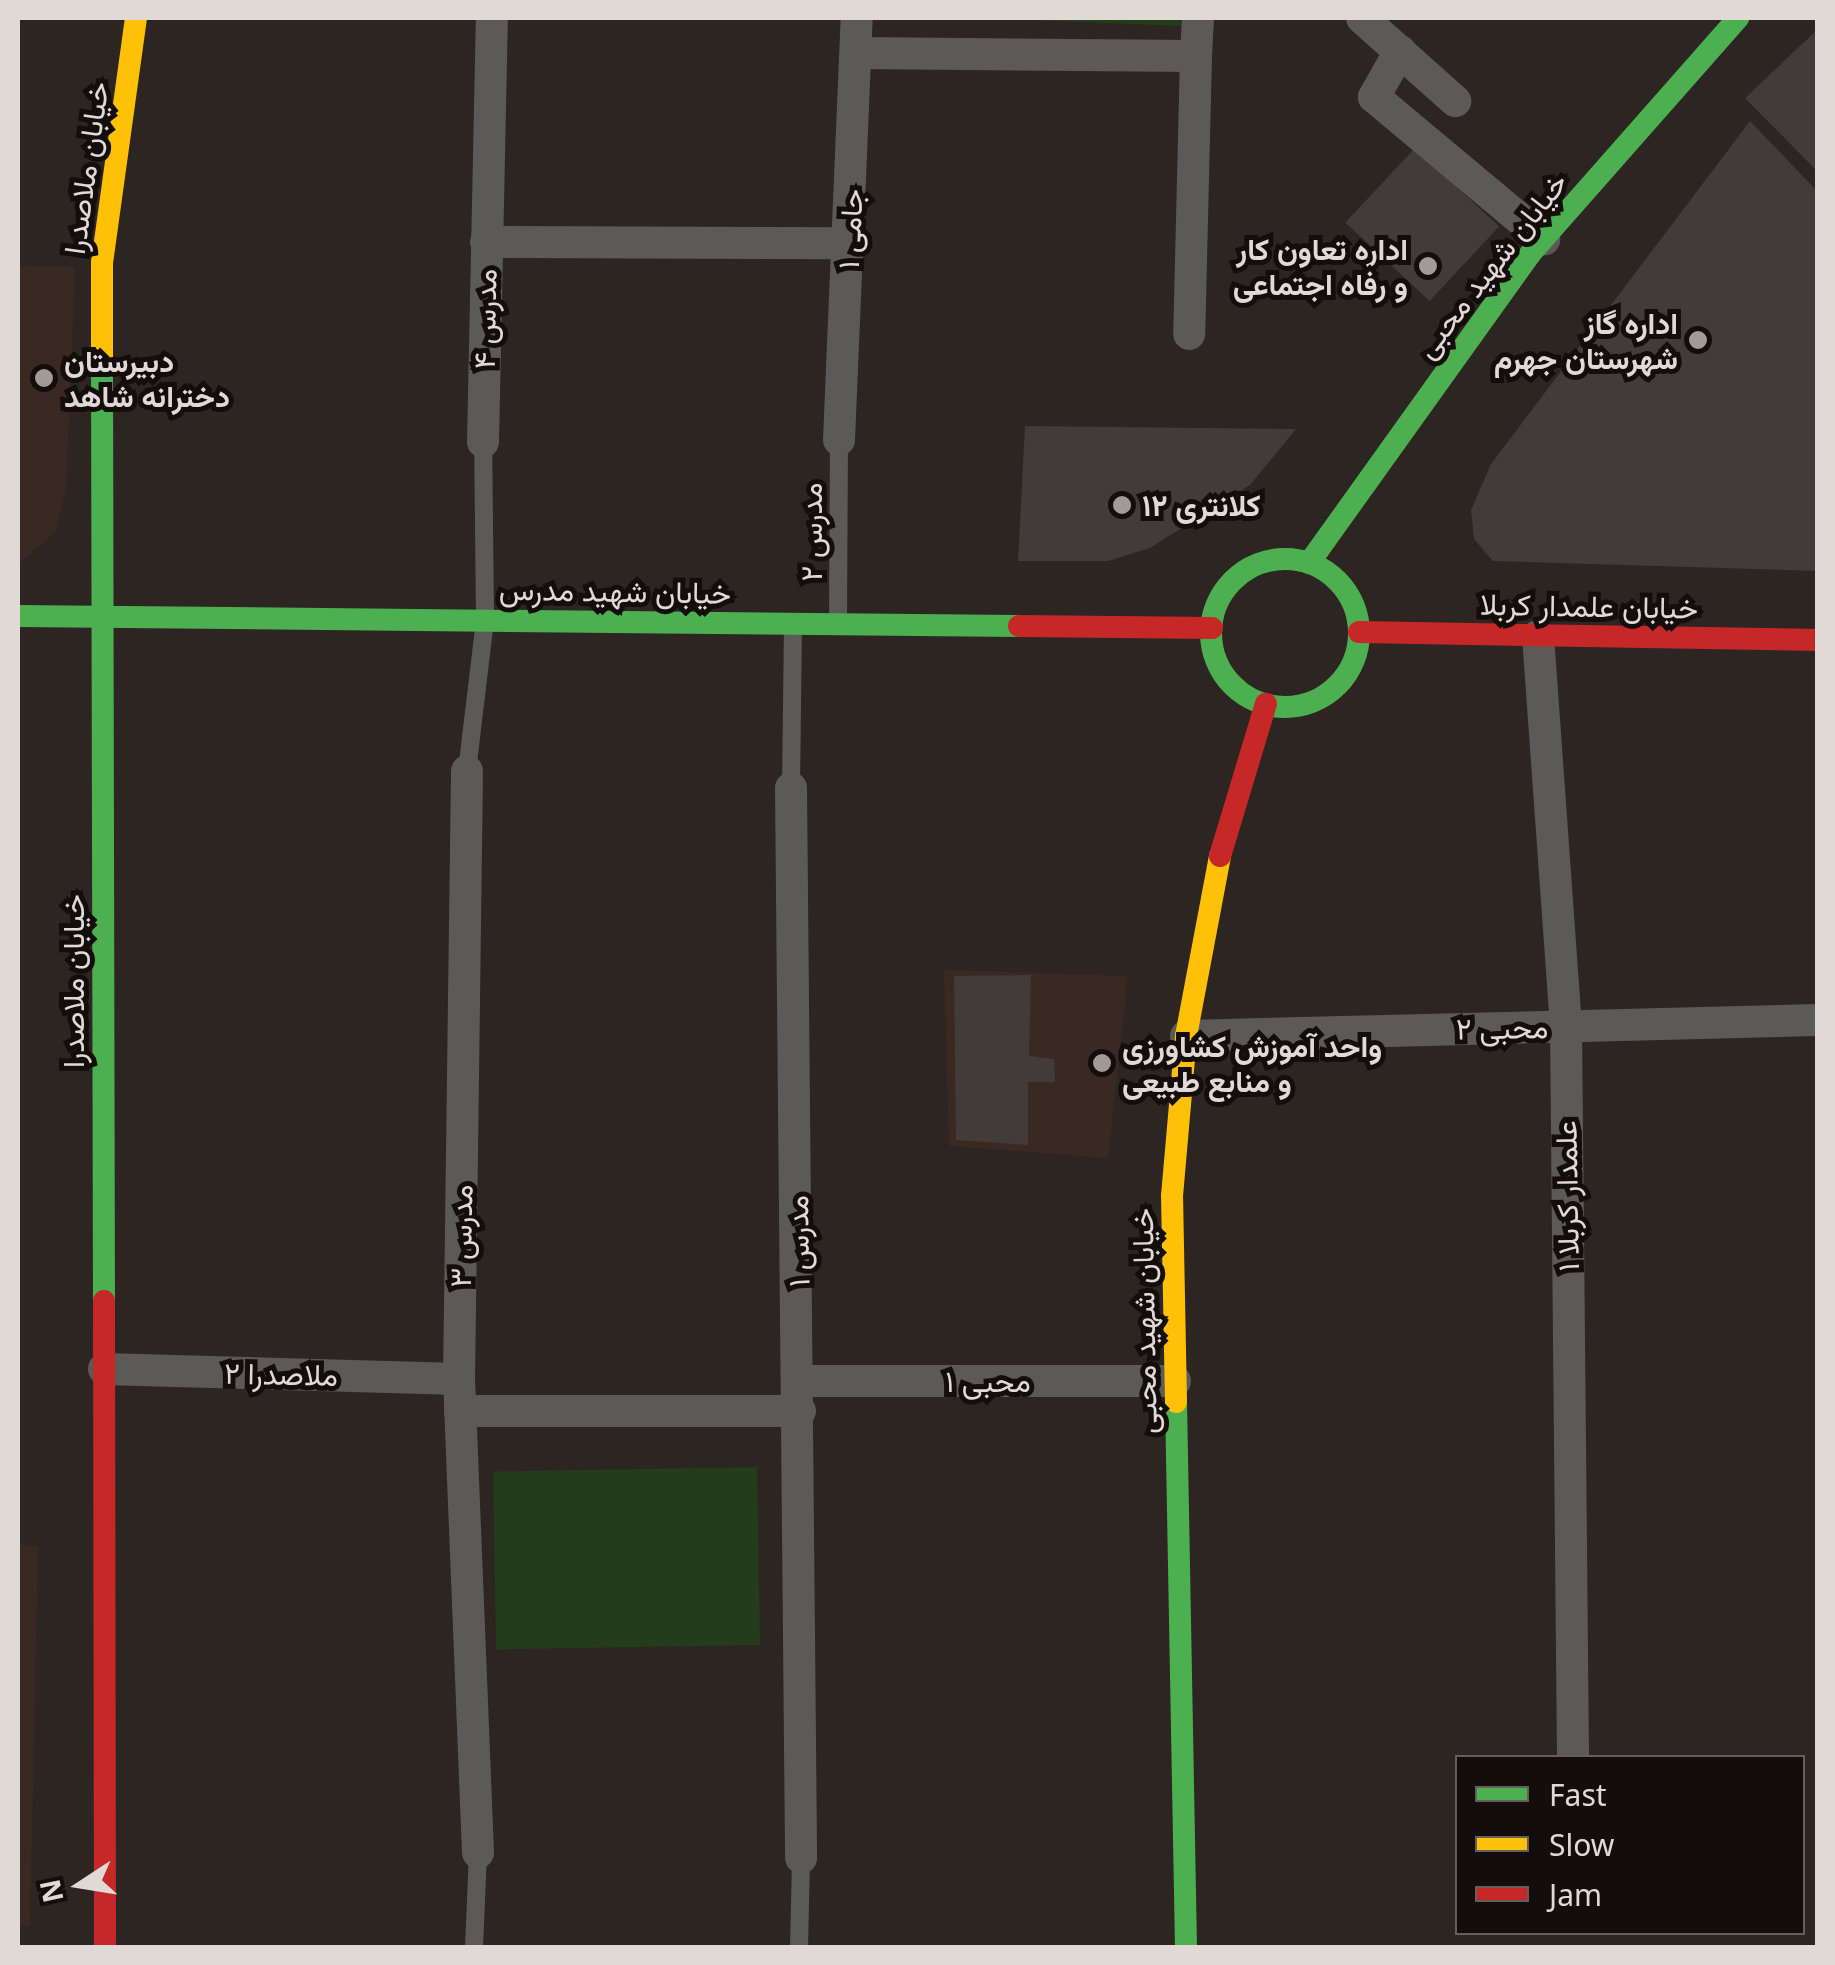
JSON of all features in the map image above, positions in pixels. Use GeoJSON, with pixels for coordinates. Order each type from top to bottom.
{"type":"FeatureCollection","features":[{"type":"Feature","properties":{"kind":"main road","name":"خیابان ملاصدرا"},"geometry":{"type":"LineString","coordinates":[[105,1948],[102,263],[136,18]]}},
{"type":"Feature","properties":{"kind":"main road","name":"خیابان شهید محبی"},"geometry":{"type":"LineString","coordinates":[[1309,563],[1544,239],[1738,18]]}},
{"type":"Feature","properties":{"kind":"main road"},"geometry":{"type":"LineString","coordinates":[[1287,558],[1309,563],[1345,589],[1359,632],[1352,665],[1331,691],[1300,705],[1266,704],[1226,676],[1212,628],[1244,571],[1287,558]]}},
{"type":"Feature","properties":{"kind":"main road","name":"خیابان شهید مدرس"},"geometry":{"type":"LineString","coordinates":[[18,616],[1212,628]]}},
{"type":"Feature","properties":{"kind":"main road","name":"خیابان علمدار کربلا"},"geometry":{"type":"LineString","coordinates":[[1359,632],[1818,640]]}},
{"type":"Feature","properties":{"kind":"main road","name":"خیابان شهید محبی"},"geometry":{"type":"LineString","coordinates":[[1186,1948],[1172,1196],[1186,1036],[1220,857],[1266,704]]}},
{"type":"Feature","properties":{"kind":"street","name":"مدرس ۴"},"geometry":{"type":"LineString","coordinates":[[482,442],[492,18]]}},
{"type":"Feature","properties":{"kind":"street","name":"جامی ۱"},"geometry":{"type":"LineString","coordinates":[[839,440],[857,18]]}},
{"type":"Feature","properties":{"kind":"street"},"geometry":{"type":"LineString","coordinates":[[1189,334],[1198,18]]}},
{"type":"Feature","properties":{"kind":"street"},"geometry":{"type":"LineString","coordinates":[[1362,18],[1455,101]]}},
{"type":"Feature","properties":{"kind":"street"},"geometry":{"type":"LineString","coordinates":[[1400,51],[1374,97],[1544,239]]}},
{"type":"Feature","properties":{"kind":"street"},"geometry":{"type":"LineString","coordinates":[[857,52],[1196,56]]}},
{"type":"Feature","properties":{"kind":"street"},"geometry":{"type":"LineString","coordinates":[[486,242],[849,243]]}},
{"type":"Feature","properties":{"kind":"street","name":"علمدار کربلا ۱"},"geometry":{"type":"LineString","coordinates":[[1538,636],[1566,1027],[1573,1755]]}},
{"type":"Feature","properties":{"kind":"street","name":"مدرس ۳"},"geometry":{"type":"LineString","coordinates":[[468,771],[460,1395],[478,1853]]}},
{"type":"Feature","properties":{"kind":"street","name":"مدرس ۱"},"geometry":{"type":"LineString","coordinates":[[790,788],[800,1396],[801,1858]]}},
{"type":"Feature","properties":{"kind":"street","name":"محبی ۲"},"geometry":{"type":"LineString","coordinates":[[1186,1036],[1818,1020]]}},
{"type":"Feature","properties":{"kind":"street","name":"ملاصدرا ۲"},"geometry":{"type":"LineString","coordinates":[[104,1369],[460,1395],[800,1396]]}},
{"type":"Feature","properties":{"kind":"street","name":"محبی ۱"},"geometry":{"type":"LineString","coordinates":[[800,1396],[1175,1381]]}},
{"type":"Feature","properties":{"kind":"lane","name":"مدرس ۲"},"geometry":{"type":"LineString","coordinates":[[838,624],[839,440]]}},
{"type":"Feature","properties":{"kind":"lane","name":"مدرس ۴"},"geometry":{"type":"LineString","coordinates":[[482,442],[485,620]]}},
{"type":"Feature","properties":{"kind":"lane","name":"مدرس ۳"},"geometry":{"type":"LineString","coordinates":[[468,771],[485,620]]}},
{"type":"Feature","properties":{"kind":"lane","name":"مدرس ۱"},"geometry":{"type":"LineString","coordinates":[[790,788],[793,624]]}},
{"type":"Feature","properties":{"kind":"lane"},"geometry":{"type":"LineString","coordinates":[[474,1948],[478,1853]]}},
{"type":"Feature","properties":{"kind":"lane"},"geometry":{"type":"LineString","coordinates":[[799,1948],[801,1858]]}},
{"type":"Feature","properties":{"kind":"shaded area","name":"دبیرستان دخترانه شاهد"},"geometry":{"type":"Polygon","coordinates":[[[18,266],[75,267],[66,489],[55,532],[18,565],[18,266]]]}},
{"type":"Feature","properties":{"kind":"shaded area"},"geometry":{"type":"Polygon","coordinates":[[[944,970],[1128,976],[1108,1158],[949,1146],[944,970]]]}},
{"type":"Feature","properties":{"kind":"shaded area"},"geometry":{"type":"Polygon","coordinates":[[[18,1545],[38,1546],[30,1925],[18,1927],[18,1545]]]}},
{"type":"Feature","properties":{"kind":"green space"},"geometry":{"type":"Polygon","coordinates":[[[980,18],[1182,18],[1182,26],[980,18]]]}},
{"type":"Feature","properties":{"kind":"green space"},"geometry":{"type":"Polygon","coordinates":[[[757,1467],[760,1645],[496,1650],[493,1472],[757,1467]]]}},
{"type":"Feature","properties":{"kind":"building"},"geometry":{"type":"Polygon","coordinates":[[[1818,29],[1818,172],[1745,98],[1818,29]]]}},
{"type":"Feature","properties":{"kind":"building","name":"اداره گاز شهرستان جهرم"},"geometry":{"type":"Polygon","coordinates":[[[1750,121],[1818,192],[1818,571],[1493,561],[1474,539],[1471,510],[1491,464],[1750,121]]]}},
{"type":"Feature","properties":{"kind":"building","name":"اداره تعاون کار و رفاه اجتماعی"},"geometry":{"type":"Polygon","coordinates":[[[1415,148],[1499,226],[1430,301],[1345,223],[1415,148]]]}},
{"type":"Feature","properties":{"kind":"building","name":"کلانتری ۱۲"},"geometry":{"type":"Polygon","coordinates":[[[1025,426],[1296,429],[1250,485],[1150,548],[1108,561],[1018,561],[1025,426]]]}},
{"type":"Feature","properties":{"kind":"building","name":"واحد آموزش کشاورزی و منابع طبیعی"},"geometry":{"type":"Polygon","coordinates":[[[1031,975],[1029,1056],[1054,1059],[1055,1082],[1028,1082],[1028,1145],[956,1140],[954,976],[1031,975]]]}},
{"type":"Feature","properties":{"kind":"traffic: fast"},"geometry":{"type":"LineString","coordinates":[[1309,563],[1530,254],[1738,18]]}},
{"type":"Feature","properties":{"kind":"traffic: fast"},"geometry":{"type":"LineString","coordinates":[[102,362],[104,1301]]}},
{"type":"Feature","properties":{"kind":"traffic: fast"},"geometry":{"type":"LineString","coordinates":[[1285,559],[1313,565],[1337,581],[1353,605],[1359,633],[1353,661],[1337,685],[1313,701],[1285,707],[1257,701],[1233,685],[1217,661],[1211,633],[1217,605],[1233,581],[1257,565],[1285,559]]}},
{"type":"Feature","properties":{"kind":"traffic: fast"},"geometry":{"type":"LineString","coordinates":[[18,616],[1019,626]]}},
{"type":"Feature","properties":{"kind":"traffic: fast"},"geometry":{"type":"LineString","coordinates":[[1176,1402],[1186,1948]]}},
{"type":"Feature","properties":{"kind":"traffic: slow"},"geometry":{"type":"LineString","coordinates":[[102,362],[102,263],[136,18]]}},
{"type":"Feature","properties":{"kind":"traffic: slow"},"geometry":{"type":"LineString","coordinates":[[1176,1402],[1172,1196],[1186,1036],[1220,856]]}},
{"type":"Feature","properties":{"kind":"traffic: jam"},"geometry":{"type":"LineString","coordinates":[[1019,626],[1212,628]]}},
{"type":"Feature","properties":{"kind":"traffic: jam"},"geometry":{"type":"LineString","coordinates":[[1359,632],[1818,640]]}},
{"type":"Feature","properties":{"kind":"traffic: jam"},"geometry":{"type":"LineString","coordinates":[[1220,856],[1266,704]]}},
{"type":"Feature","properties":{"kind":"traffic: jam"},"geometry":{"type":"LineString","coordinates":[[104,1301],[105,1948]]}},
{"type":"Feature","properties":{"kind":"place","name":"اداره تعاون کار و رفاه اجتماعی"},"geometry":{"type":"Point","coordinates":[1428,266]}},
{"type":"Feature","properties":{"kind":"place","name":"اداره گاز شهرستان جهرم"},"geometry":{"type":"Point","coordinates":[1698,340]}},
{"type":"Feature","properties":{"kind":"place","name":"دبیرستان دخترانه شاهد"},"geometry":{"type":"Point","coordinates":[44,378]}},
{"type":"Feature","properties":{"kind":"place","name":"کلانتری ۱۲"},"geometry":{"type":"Point","coordinates":[1122,505]}},
{"type":"Feature","properties":{"kind":"place","name":"واحد آموزش کشاورزی و منابع طبیعی"},"geometry":{"type":"Point","coordinates":[1102,1063]}}]}
